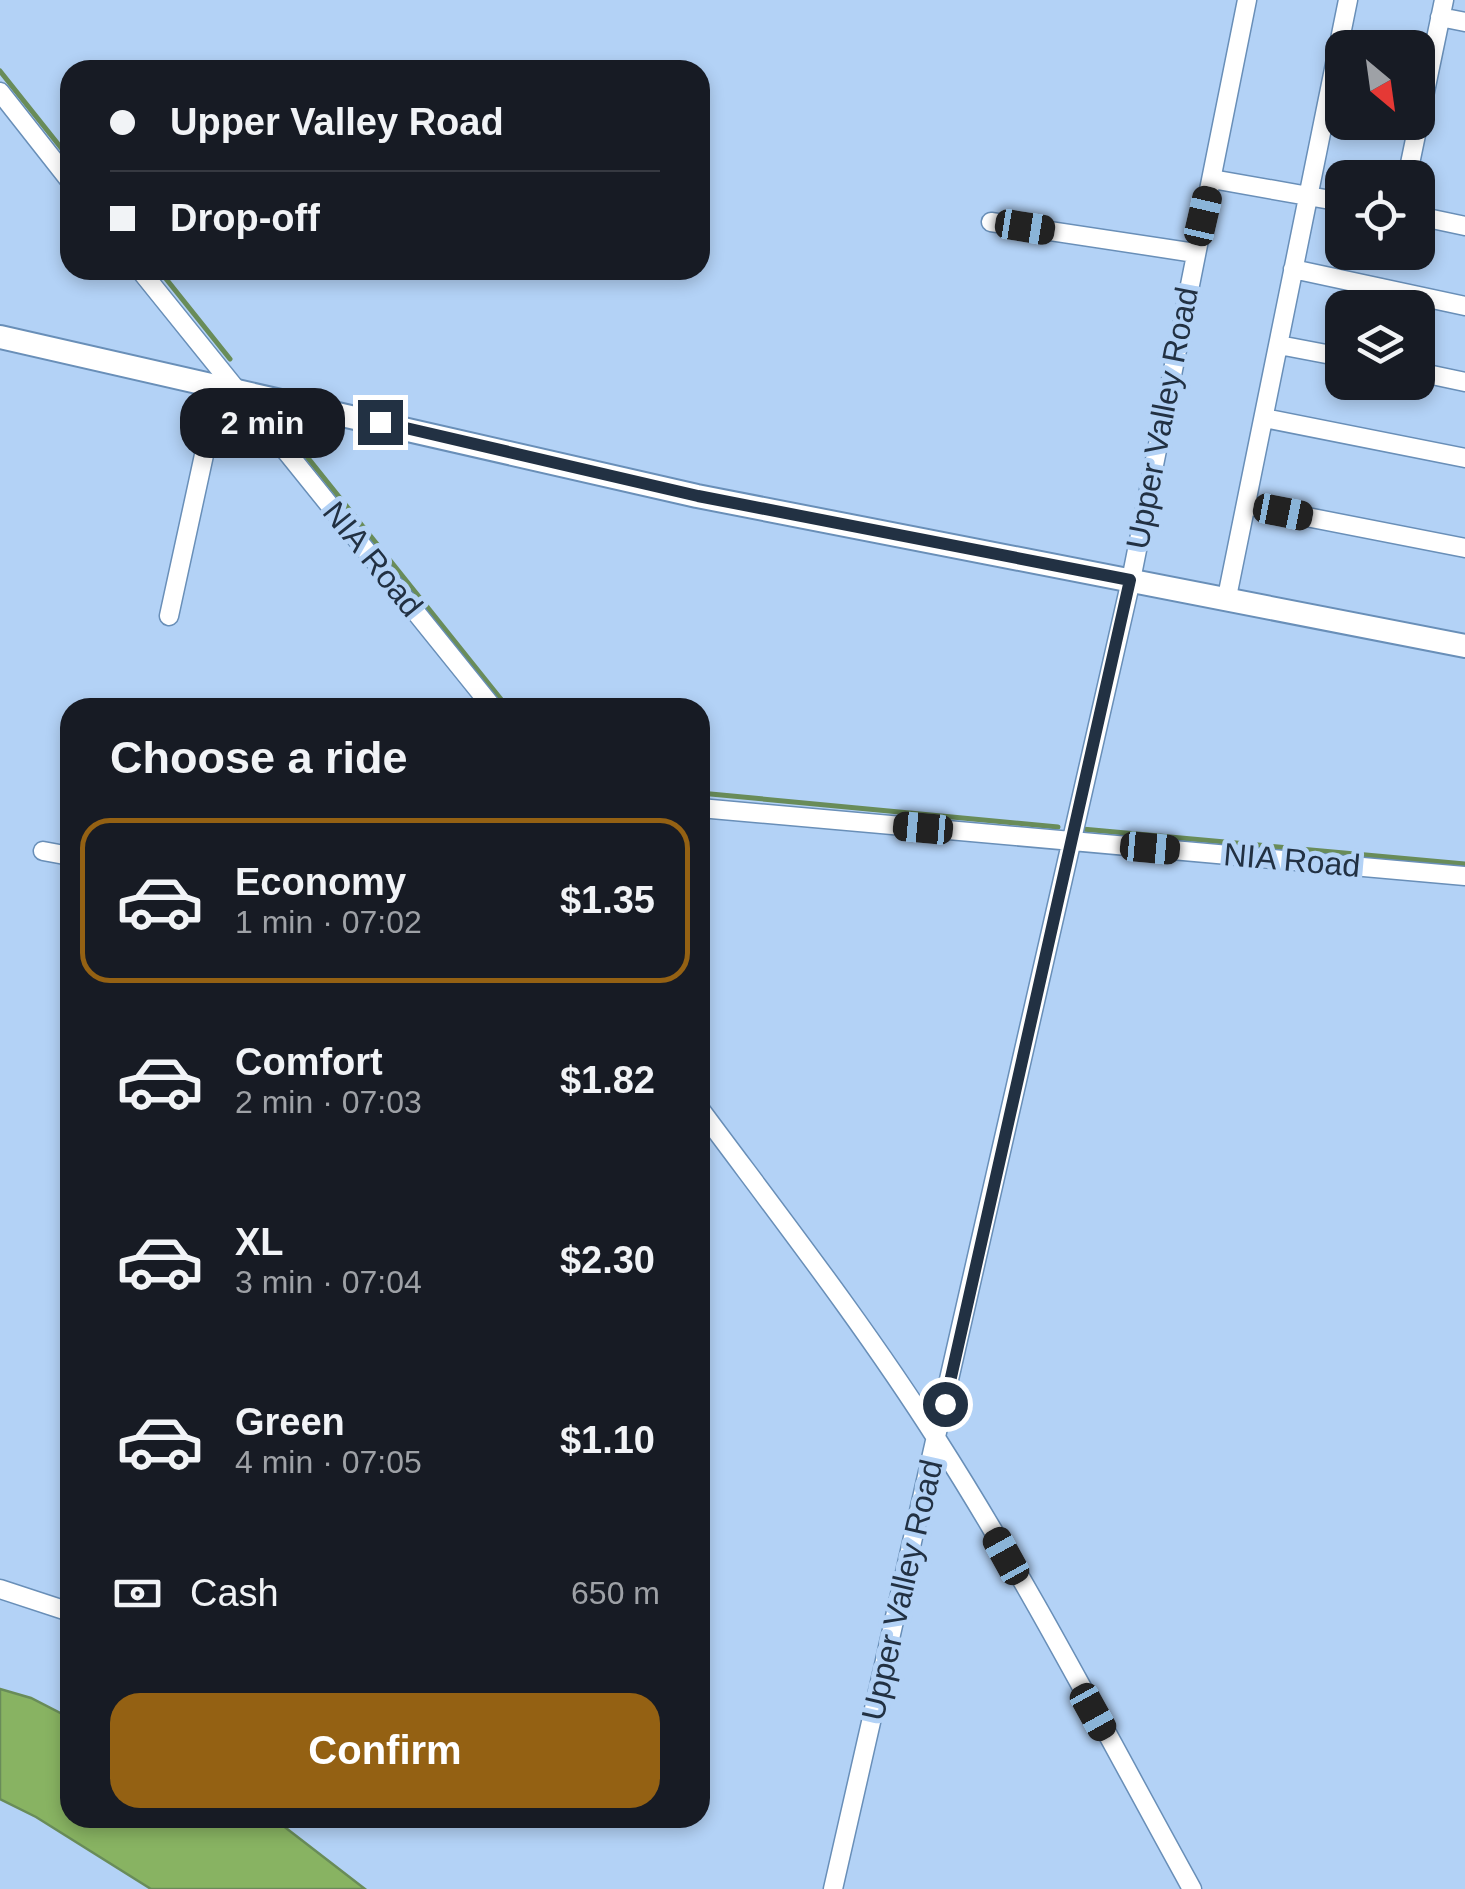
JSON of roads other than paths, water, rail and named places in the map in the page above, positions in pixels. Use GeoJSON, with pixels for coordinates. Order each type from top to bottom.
{"type":"FeatureCollection","features":[{"type":"Feature","properties":{"kind":"street","name":"Upper Valley Road"},"geometry":{"type":"LineString","coordinates":[[834,1889],[1130,580],[1247,0]]}},
{"type":"Feature","properties":{"kind":"street"},"geometry":{"type":"LineString","coordinates":[[1227,598],[1348,0]]}},
{"type":"Feature","properties":{"kind":"street"},"geometry":{"type":"LineString","coordinates":[[1411,160],[1442,8],[1465,22]]}},
{"type":"Feature","properties":{"kind":"street"},"geometry":{"type":"LineString","coordinates":[[0,92],[60,168]]}},
{"type":"Feature","properties":{"kind":"street"},"geometry":{"type":"LineString","coordinates":[[1212,180],[1325,199]]}},
{"type":"Feature","properties":{"kind":"street"},"geometry":{"type":"LineString","coordinates":[[1435,220],[1465,226]]}},
{"type":"Feature","properties":{"kind":"street"},"geometry":{"type":"LineString","coordinates":[[991,222],[1195,253]]}},
{"type":"Feature","properties":{"kind":"street"},"geometry":{"type":"LineString","coordinates":[[1294,269],[1465,306]]}},
{"type":"Feature","properties":{"kind":"street","name":"NIA Road"},"geometry":{"type":"LineString","coordinates":[[147,280],[226,387],[485,698]]}},
{"type":"Feature","properties":{"kind":"street"},"geometry":{"type":"LineString","coordinates":[[0,336],[698,496],[1465,646]]}},
{"type":"Feature","properties":{"kind":"street"},"geometry":{"type":"LineString","coordinates":[[1279,345],[1325,354]]}},
{"type":"Feature","properties":{"kind":"street"},"geometry":{"type":"LineString","coordinates":[[1435,376],[1465,382]]}},
{"type":"Feature","properties":{"kind":"street"},"geometry":{"type":"LineString","coordinates":[[169,616],[201,458],[226,387]]}},
{"type":"Feature","properties":{"kind":"street"},"geometry":{"type":"LineString","coordinates":[[1264,418],[1465,458]]}},
{"type":"Feature","properties":{"kind":"street"},"geometry":{"type":"LineString","coordinates":[[1246,505],[1465,548]]}},
{"type":"Feature","properties":{"kind":"street","name":"NIA Road"},"geometry":{"type":"LineString","coordinates":[[710,809],[1465,876]]}},
{"type":"Feature","properties":{"kind":"street"},"geometry":{"type":"LineString","coordinates":[[42,851],[60,854]]}},
{"type":"Feature","properties":{"kind":"street"},"geometry":{"type":"LineString","coordinates":[[710,1121],[815,1263],[937,1439],[1192,1889]]}},
{"type":"Feature","properties":{"kind":"street"},"geometry":{"type":"LineString","coordinates":[[0,1589],[60,1609]]}},
{"type":"Feature","properties":{"kind":"waterway"},"geometry":{"type":"LineString","coordinates":[[0,71],[60,146]]}},
{"type":"Feature","properties":{"kind":"waterway"},"geometry":{"type":"LineString","coordinates":[[167,280],[230,359]]}},
{"type":"Feature","properties":{"kind":"waterway"},"geometry":{"type":"LineString","coordinates":[[268,408],[500,698]]}},
{"type":"Feature","properties":{"kind":"waterway"},"geometry":{"type":"LineString","coordinates":[[710,794],[1058,827]]}},
{"type":"Feature","properties":{"kind":"waterway"},"geometry":{"type":"LineString","coordinates":[[1082,829],[1465,864]]}}]}
